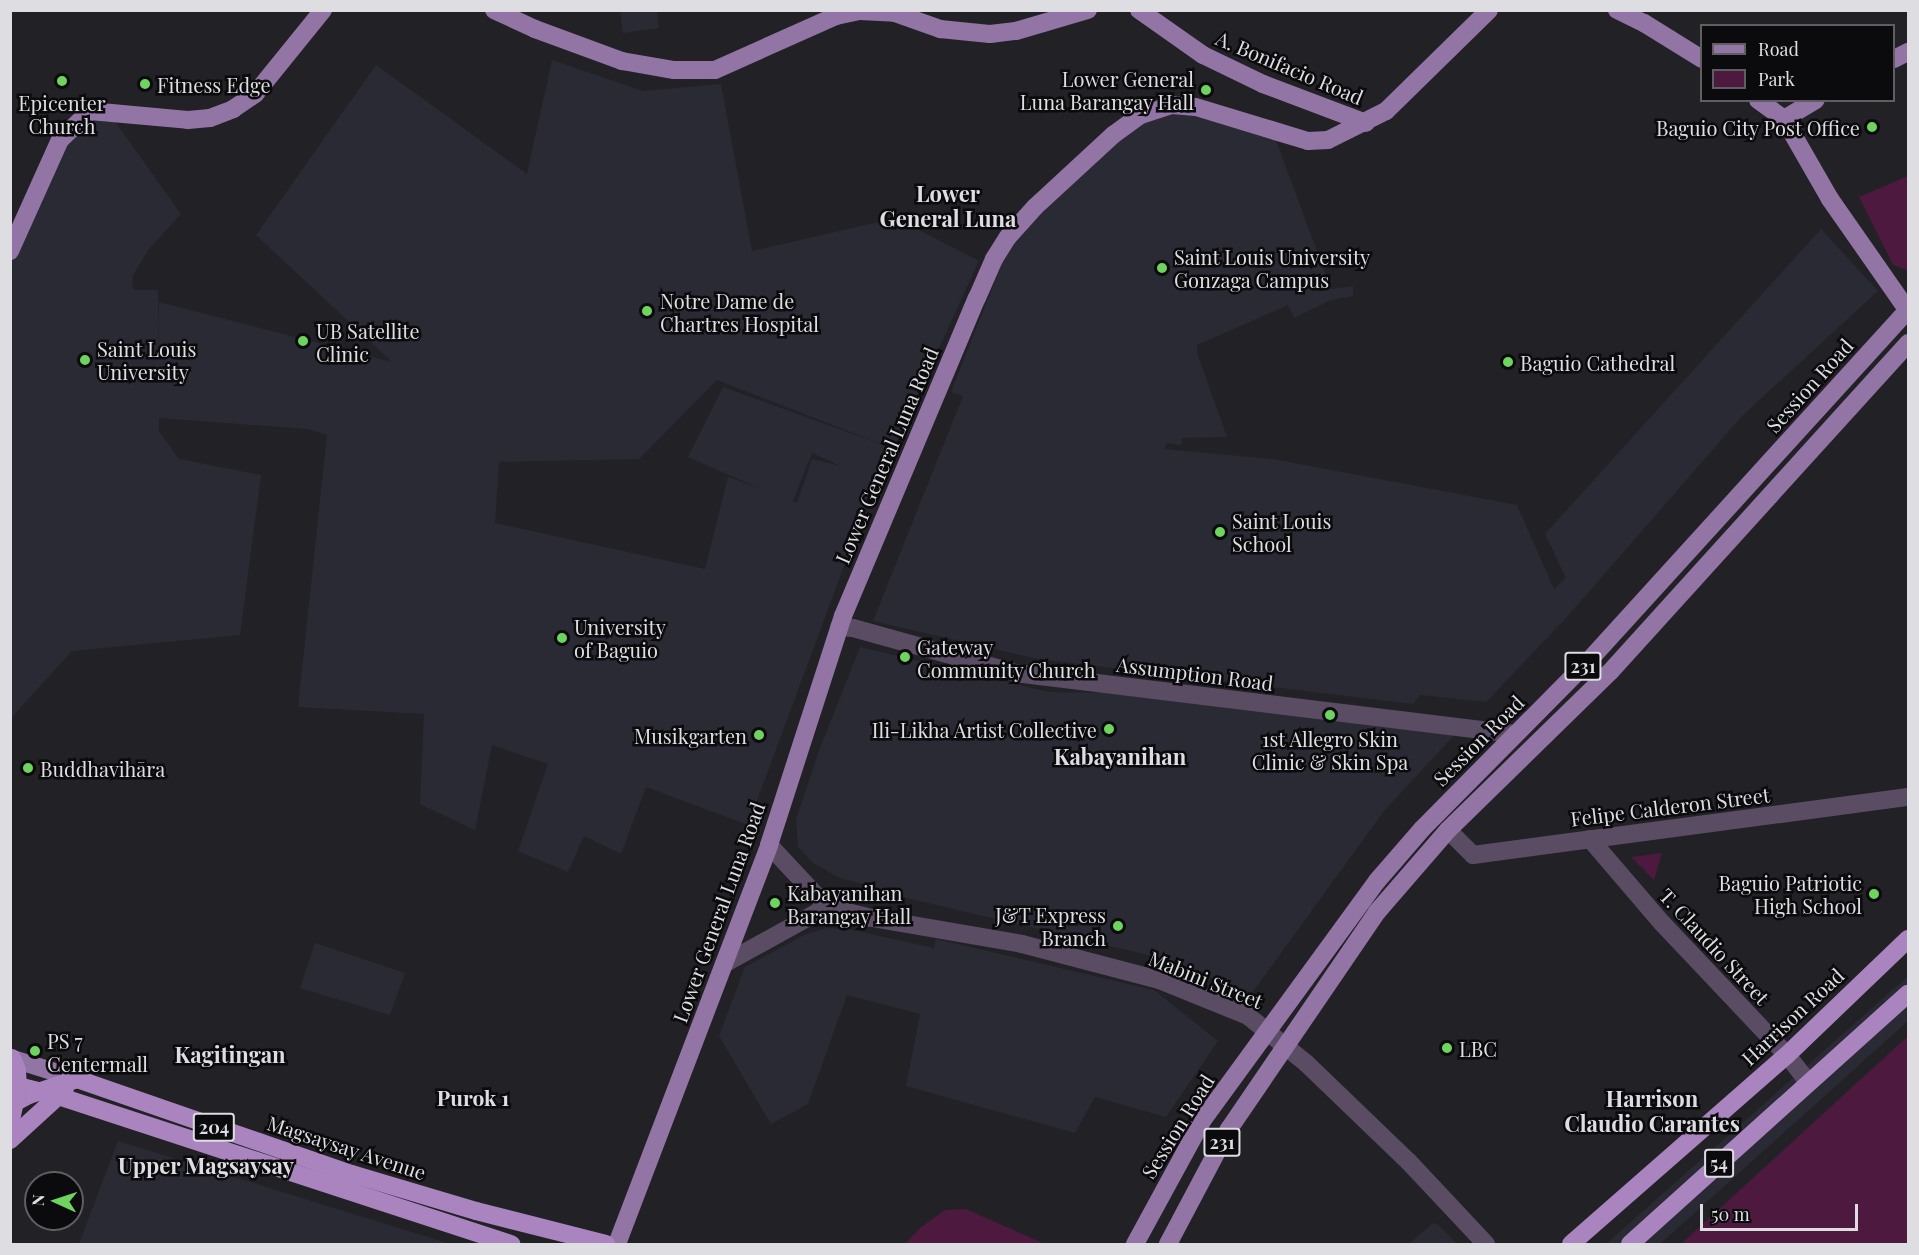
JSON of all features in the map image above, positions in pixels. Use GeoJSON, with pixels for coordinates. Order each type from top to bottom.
{"type":"FeatureCollection","features":[{"type":"Feature","properties":{"kind":"highway","name":"Harrison Road"},"geometry":{"type":"LineString","coordinates":[[1570,1245],[1787,1054],[1908,939]]}},
{"type":"Feature","properties":{"kind":"highway","name":"54"},"geometry":{"type":"LineString","coordinates":[[1630,1245],[1908,994]]}},
{"type":"Feature","properties":{"kind":"highway"},"geometry":{"type":"LineString","coordinates":[[10,1125],[17,1070],[11,1058]]}},
{"type":"Feature","properties":{"kind":"highway"},"geometry":{"type":"LineString","coordinates":[[14,1094],[38,1092],[77,1079]]}},
{"type":"Feature","properties":{"kind":"highway"},"geometry":{"type":"LineString","coordinates":[[10,1140],[77,1079]]}},
{"type":"Feature","properties":{"kind":"highway","name":"Magsaysay Avenue"},"geometry":{"type":"LineString","coordinates":[[77,1079],[352,1174],[476,1211],[606,1245]]}},
{"type":"Feature","properties":{"kind":"highway"},"geometry":{"type":"LineString","coordinates":[[38,1092],[58,1096]]}},
{"type":"Feature","properties":{"kind":"highway","name":"204"},"geometry":{"type":"LineString","coordinates":[[58,1096],[511,1245]]}},
{"type":"Feature","properties":{"kind":"main road"},"geometry":{"type":"LineString","coordinates":[[10,250],[60,140],[90,111],[188,120],[210,118],[233,110],[255,94],[323,10]]}},
{"type":"Feature","properties":{"kind":"main road"},"geometry":{"type":"LineString","coordinates":[[494,10],[535,29],[622,61],[663,68],[695,70],[715,70],[729,65],[836,16],[860,11],[895,13],[940,29],[990,34],[1016,31],[1088,10]]}},
{"type":"Feature","properties":{"kind":"main road","name":"A. Bonifacio Road"},"geometry":{"type":"LineString","coordinates":[[1139,10],[1150,15],[1203,55],[1263,84],[1366,123]]}},
{"type":"Feature","properties":{"kind":"main road","name":"Lower General Luna Road"},"geometry":{"type":"LineString","coordinates":[[617,1245],[769,844],[841,621],[994,259],[1008,237],[1035,207],[1113,135],[1140,115],[1172,105],[1211,110],[1308,141],[1328,140],[1366,123],[1402,97],[1489,10]]}},
{"type":"Feature","properties":{"kind":"main road"},"geometry":{"type":"LineString","coordinates":[[1617,10],[1644,23],[1700,58]]}},
{"type":"Feature","properties":{"kind":"main road"},"geometry":{"type":"LineString","coordinates":[[1761,102],[1784,119],[1830,199],[1908,310]]}},
{"type":"Feature","properties":{"kind":"main road"},"geometry":{"type":"LineString","coordinates":[[1784,119],[1813,102]]}},
{"type":"Feature","properties":{"kind":"main road","name":"Session Road"},"geometry":{"type":"LineString","coordinates":[[1135,1245],[1193,1136],[1377,881],[1422,829],[1593,656],[1908,310]]}},
{"type":"Feature","properties":{"kind":"main road","name":"231"},"geometry":{"type":"LineString","coordinates":[[1168,1245],[1229,1129],[1377,912],[1448,830],[1610,672],[1908,344]]}},
{"type":"Feature","properties":{"kind":"main road"},"geometry":{"type":"LineString","coordinates":[[11,1058],[77,1079]]}},
{"type":"Feature","properties":{"kind":"street","name":"Assumption Road"},"geometry":{"type":"LineString","coordinates":[[841,621],[853,628],[1016,673],[1514,734]]}},
{"type":"Feature","properties":{"kind":"street","name":"Felipe Calderon Street"},"geometry":{"type":"LineString","coordinates":[[1448,830],[1473,855],[1908,797]]}},
{"type":"Feature","properties":{"kind":"street","name":"T. Claudio Street"},"geometry":{"type":"LineString","coordinates":[[1590,839],[1662,923],[1787,1054],[1808,1082]]}},
{"type":"Feature","properties":{"kind":"street"},"geometry":{"type":"LineString","coordinates":[[724,964],[827,907],[769,844]]}},
{"type":"Feature","properties":{"kind":"street","name":"Mabini Street"},"geometry":{"type":"LineString","coordinates":[[827,907],[872,918],[1019,943],[1159,980],[1248,1016],[1285,1044],[1408,1161],[1486,1245]]}},
{"type":"Feature","properties":{"kind":"shaded area"},"geometry":{"type":"Polygon","coordinates":[[[620,11],[657,11],[659,28],[623,33],[620,11]]]}},
{"type":"Feature","properties":{"kind":"shaded area"},"geometry":{"type":"Polygon","coordinates":[[[552,60],[643,91],[721,84],[752,251],[896,218],[979,261],[893,448],[889,447],[882,482],[876,480],[748,825],[646,787],[621,854],[584,836],[568,872],[518,851],[548,764],[492,745],[475,830],[420,804],[424,714],[298,707],[327,435],[308,429],[159,418],[159,431],[179,459],[261,475],[240,635],[72,651],[11,718],[11,260],[61,147],[92,114],[114,120],[181,214],[149,249],[133,275],[132,286],[135,290],[158,290],[159,356],[159,302],[392,362],[256,235],[376,65],[527,174],[552,60]],[[717,380],[639,459],[499,462],[495,523],[705,569],[728,477],[759,488],[688,457],[723,387],[889,447],[717,380]],[[812,453],[793,501],[797,503],[812,459],[841,466],[812,453]]]}},
{"type":"Feature","properties":{"kind":"shaded area"},"geometry":{"type":"Polygon","coordinates":[[[1172,110],[1274,135],[1331,289],[1353,286],[1353,296],[1331,300],[1294,318],[1288,305],[1197,345],[1197,353],[1227,437],[1183,438],[1181,445],[1167,443],[1164,449],[1273,459],[1517,505],[1554,589],[1566,578],[1545,534],[1821,229],[1878,291],[1742,416],[1567,617],[1486,702],[1420,695],[1413,704],[1038,659],[873,621],[963,396],[951,392],[1010,243],[1142,119],[1172,110]]]}},
{"type":"Feature","properties":{"kind":"shaded area"},"geometry":{"type":"Polygon","coordinates":[[[860,647],[1049,692],[1112,693],[1459,730],[1384,811],[1252,993],[1157,957],[886,893],[890,891],[840,878],[813,863],[798,847],[796,819],[819,751],[860,647]]]}},
{"type":"Feature","properties":{"kind":"shaded area"},"geometry":{"type":"Polygon","coordinates":[[[827,928],[848,929],[934,948],[936,939],[1154,990],[1218,1041],[1166,1117],[1095,1097],[1075,1133],[906,1086],[920,1014],[847,995],[808,1104],[771,1124],[719,1036],[745,967],[804,935],[827,928]]]}},
{"type":"Feature","properties":{"kind":"shaded area"},"geometry":{"type":"Polygon","coordinates":[[[315,943],[405,973],[390,1015],[300,988],[315,943]]]}},
{"type":"Feature","properties":{"kind":"shaded area"},"geometry":{"type":"Polygon","coordinates":[[[1908,976],[1908,1021],[1660,1244],[1606,1244],[1908,976]]]}},
{"type":"Feature","properties":{"kind":"shaded area"},"geometry":{"type":"Polygon","coordinates":[[[118,1141],[451,1244],[79,1244],[118,1141]]]}},
{"type":"Feature","properties":{"kind":"shaded area"},"geometry":{"type":"Polygon","coordinates":[[[1433,1223],[1439,1225],[1457,1244],[1409,1244],[1433,1223]]]}},
{"type":"Feature","properties":{"kind":"green space"},"geometry":{"type":"Polygon","coordinates":[[[1908,176],[1907,270],[1893,265],[1859,197],[1908,176]]]}},
{"type":"Feature","properties":{"kind":"green space"},"geometry":{"type":"Polygon","coordinates":[[[1662,853],[1654,880],[1631,857],[1662,853]]]}},
{"type":"Feature","properties":{"kind":"green space"},"geometry":{"type":"Polygon","coordinates":[[[1908,1036],[1908,1244],[1681,1244],[1908,1036]]]}},
{"type":"Feature","properties":{"kind":"green space"},"geometry":{"type":"Polygon","coordinates":[[[966,1209],[1045,1244],[905,1244],[920,1228],[945,1210],[966,1209]]]}},
{"type":"Feature","properties":{"kind":"place","name":"Epicenter Church"},"geometry":{"type":"Point","coordinates":[62,81]}},
{"type":"Feature","properties":{"kind":"place","name":"Fitness Edge"},"geometry":{"type":"Point","coordinates":[145,84]}},
{"type":"Feature","properties":{"kind":"place","name":"Lower General Luna Barangay Hall"},"geometry":{"type":"Point","coordinates":[1206,90]}},
{"type":"Feature","properties":{"kind":"place","name":"Baguio City Post Office"},"geometry":{"type":"Point","coordinates":[1872,127]}},
{"type":"Feature","properties":{"kind":"place","name":"Saint Louis University Gonzaga Campus"},"geometry":{"type":"Point","coordinates":[1162,268]}},
{"type":"Feature","properties":{"kind":"place","name":"Notre Dame de Chartres Hospital"},"geometry":{"type":"Point","coordinates":[647,311]}},
{"type":"Feature","properties":{"kind":"place","name":"UB Satellite Clinic"},"geometry":{"type":"Point","coordinates":[303,341]}},
{"type":"Feature","properties":{"kind":"place","name":"Saint Louis University"},"geometry":{"type":"Point","coordinates":[85,360]}},
{"type":"Feature","properties":{"kind":"place","name":"Baguio Cathedral"},"geometry":{"type":"Point","coordinates":[1508,362]}},
{"type":"Feature","properties":{"kind":"place","name":"Saint Louis School"},"geometry":{"type":"Point","coordinates":[1220,532]}},
{"type":"Feature","properties":{"kind":"place","name":"University of Baguio"},"geometry":{"type":"Point","coordinates":[562,638]}},
{"type":"Feature","properties":{"kind":"place","name":"Gateway Community Church"},"geometry":{"type":"Point","coordinates":[905,657]}},
{"type":"Feature","properties":{"kind":"place","name":"1st Allegro Skin Clinic & Skin Spa"},"geometry":{"type":"Point","coordinates":[1330,715]}},
{"type":"Feature","properties":{"kind":"place","name":"Ili-Likha Artist Collective"},"geometry":{"type":"Point","coordinates":[1109,729]}},
{"type":"Feature","properties":{"kind":"place","name":"Musikgarten"},"geometry":{"type":"Point","coordinates":[759,735]}},
{"type":"Feature","properties":{"kind":"place","name":"Buddhavihāra"},"geometry":{"type":"Point","coordinates":[28,768]}},
{"type":"Feature","properties":{"kind":"place","name":"Baguio Patriotic High School"},"geometry":{"type":"Point","coordinates":[1874,894]}},
{"type":"Feature","properties":{"kind":"place","name":"Kabayanihan Barangay Hall"},"geometry":{"type":"Point","coordinates":[775,903]}},
{"type":"Feature","properties":{"kind":"place","name":"J&T Express Branch"},"geometry":{"type":"Point","coordinates":[1118,926]}},
{"type":"Feature","properties":{"kind":"place","name":"LBC"},"geometry":{"type":"Point","coordinates":[1447,1048]}},
{"type":"Feature","properties":{"kind":"place","name":"PS 7 Centermall"},"geometry":{"type":"Point","coordinates":[35,1051]}},
{"type":"Feature","properties":{"kind":"district","name":"Lower General Luna"},"geometry":{"type":"Point","coordinates":[948,206]}},
{"type":"Feature","properties":{"kind":"district","name":"Kabayanihan"},"geometry":{"type":"Point","coordinates":[1120,757]}},
{"type":"Feature","properties":{"kind":"district","name":"Kagitingan"},"geometry":{"type":"Point","coordinates":[230,1055]}},
{"type":"Feature","properties":{"kind":"district","name":"Purok 1"},"geometry":{"type":"Point","coordinates":[473,1097]}},
{"type":"Feature","properties":{"kind":"district","name":"Harrison Claudio Carantes"},"geometry":{"type":"Point","coordinates":[1652,1110]}},
{"type":"Feature","properties":{"kind":"district","name":"Upper Magsaysay"},"geometry":{"type":"Point","coordinates":[206,1166]}}]}
